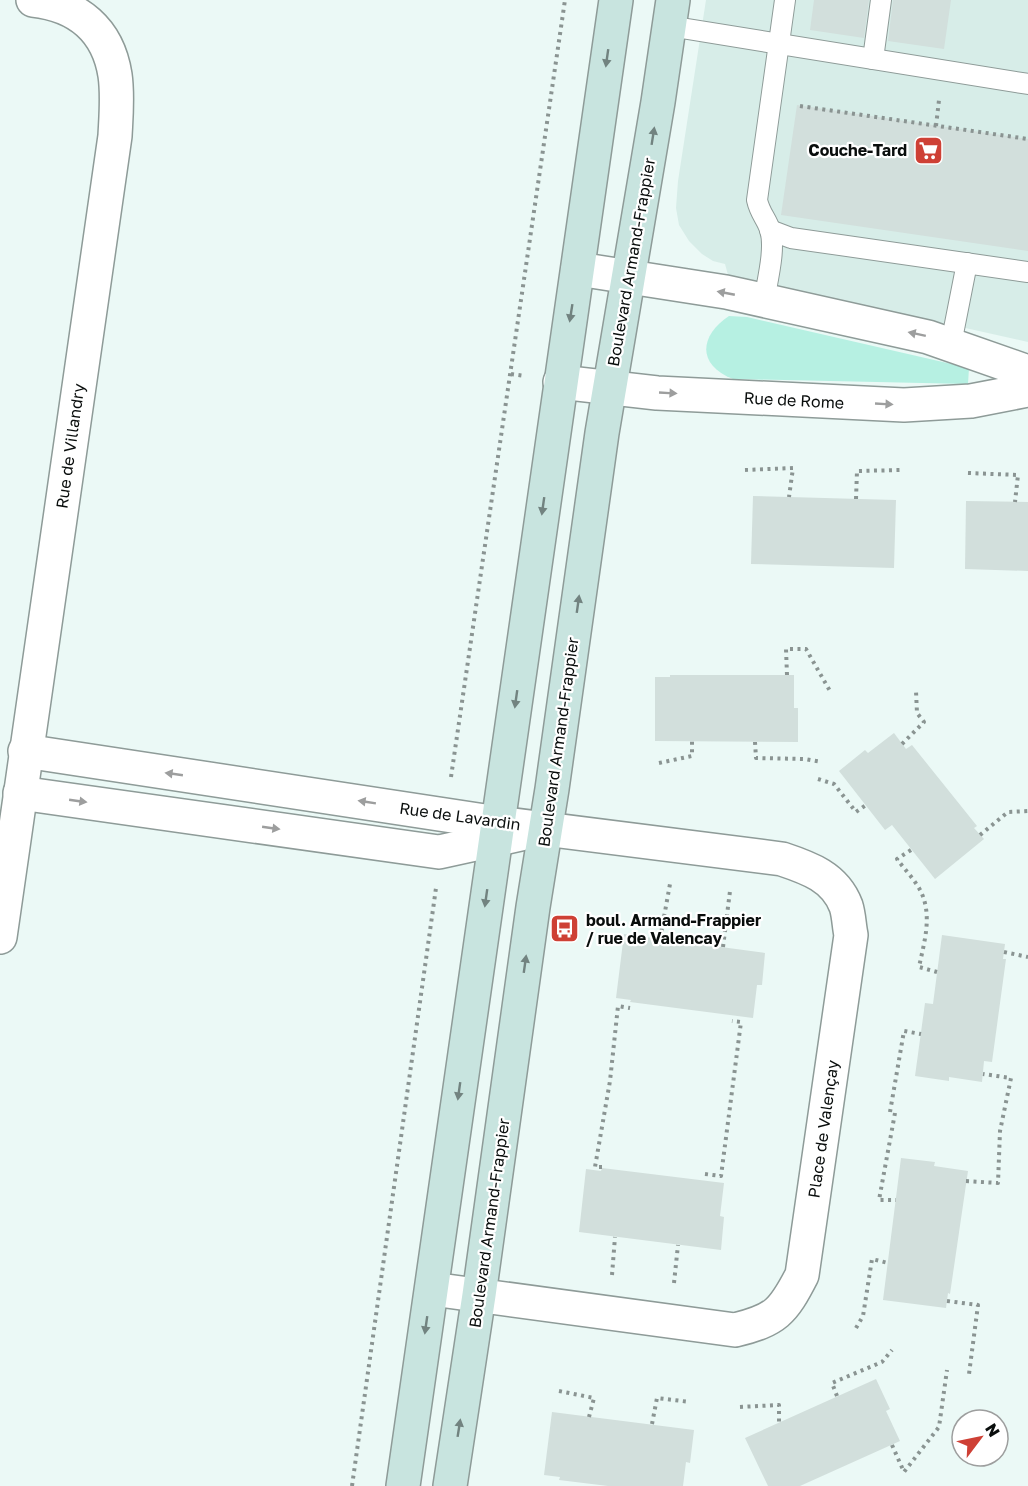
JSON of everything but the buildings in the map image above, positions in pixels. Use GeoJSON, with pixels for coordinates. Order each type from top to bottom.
{"type":"FeatureCollection","features":[{"type":"Feature","properties":{"kind":"street","name":"Rue de Villandry"},"geometry":{"type":"LineString","coordinates":[[0,937],[113,148],[117,103],[115,75],[108,50],[98,32],[88,21],[67,7],[33,0]]}},
{"type":"Feature","properties":{"kind":"street"},"geometry":{"type":"LineString","coordinates":[[403,1486],[616,0]]}},
{"type":"Feature","properties":{"kind":"street","name":"Boulevard Armand-Frappier"},"geometry":{"type":"LineString","coordinates":[[450,1486],[602,433],[671,13]]}},
{"type":"Feature","properties":{"kind":"street"},"geometry":{"type":"LineString","coordinates":[[578,269],[764,301],[928,337],[1028,372]]}},
{"type":"Feature","properties":{"kind":"street","name":"Rue de Rome"},"geometry":{"type":"LineString","coordinates":[[560,382],[657,393],[904,405],[970,401],[1028,390]]}},
{"type":"Feature","properties":{"kind":"street","name":"Rue de Lavardin"},"geometry":{"type":"LineString","coordinates":[[26,751],[276,788],[496,831],[546,828]]}},
{"type":"Feature","properties":{"kind":"street","name":"Rue de Lavardin"},"geometry":{"type":"LineString","coordinates":[[20,793],[439,852],[496,831]]}},
{"type":"Feature","properties":{"kind":"street","name":"Place de Valençay"},"geometry":{"type":"LineString","coordinates":[[432,1289],[735,1330],[756,1325],[778,1314],[791,1297],[802,1275],[851,935],[846,907],[832,883],[809,867],[782,859],[546,828]]}},
{"type":"Feature","properties":{"kind":"lane"},"geometry":{"type":"LineString","coordinates":[[764,301],[772,244],[770,230],[757,200],[785,0]]}},
{"type":"Feature","properties":{"kind":"lane"},"geometry":{"type":"LineString","coordinates":[[873,59],[881,0]]}},
{"type":"Feature","properties":{"kind":"lane"},"geometry":{"type":"LineString","coordinates":[[671,13],[779,44],[1028,84]]}},
{"type":"Feature","properties":{"kind":"lane"},"geometry":{"type":"LineString","coordinates":[[770,230],[791,238],[1028,272]]}},
{"type":"Feature","properties":{"kind":"lane"},"geometry":{"type":"LineString","coordinates":[[951,344],[967,263]]}},
{"type":"Feature","properties":{"kind":"path"},"geometry":{"type":"LineString","coordinates":[[451,778],[565,0]]}},
{"type":"Feature","properties":{"kind":"path"},"geometry":{"type":"LineString","coordinates":[[797,105],[1028,139]]}},
{"type":"Feature","properties":{"kind":"path"},"geometry":{"type":"LineString","coordinates":[[745,470],[793,468],[789,497]]}},
{"type":"Feature","properties":{"kind":"path"},"geometry":{"type":"LineString","coordinates":[[856,499],[857,471],[900,470]]}},
{"type":"Feature","properties":{"kind":"path"},"geometry":{"type":"LineString","coordinates":[[968,473],[1018,475],[1015,502]]}},
{"type":"Feature","properties":{"kind":"path"},"geometry":{"type":"LineString","coordinates":[[787,675],[786,649],[806,648],[830,691]]}},
{"type":"Feature","properties":{"kind":"path"},"geometry":{"type":"LineString","coordinates":[[902,744],[924,722],[917,713],[916,691]]}},
{"type":"Feature","properties":{"kind":"path"},"geometry":{"type":"LineString","coordinates":[[659,763],[692,756],[692,741]]}},
{"type":"Feature","properties":{"kind":"path"},"geometry":{"type":"LineString","coordinates":[[755,742],[756,758],[805,759],[822,762]]}},
{"type":"Feature","properties":{"kind":"path"},"geometry":{"type":"LineString","coordinates":[[818,779],[834,784],[856,812],[866,805]]}},
{"type":"Feature","properties":{"kind":"path"},"geometry":{"type":"LineString","coordinates":[[980,835],[1008,812],[1028,811]]}},
{"type":"Feature","properties":{"kind":"path"},"geometry":{"type":"LineString","coordinates":[[660,939],[676,845]]}},
{"type":"Feature","properties":{"kind":"path"},"geometry":{"type":"LineString","coordinates":[[911,850],[897,859],[921,892],[926,908],[928,922],[919,968],[937,972]]}},
{"type":"Feature","properties":{"kind":"path"},"geometry":{"type":"LineString","coordinates":[[723,947],[735,853]]}},
{"type":"Feature","properties":{"kind":"path"},"geometry":{"type":"LineString","coordinates":[[352,1486],[436,890]]}},
{"type":"Feature","properties":{"kind":"path"},"geometry":{"type":"LineString","coordinates":[[1004,952],[1028,957]]}},
{"type":"Feature","properties":{"kind":"path"},"geometry":{"type":"LineString","coordinates":[[602,1167],[595,1167],[610,1081],[618,1006],[630,1008]]}},
{"type":"Feature","properties":{"kind":"path"},"geometry":{"type":"LineString","coordinates":[[705,1174],[721,1176],[741,1022],[732,1021]]}},
{"type":"Feature","properties":{"kind":"path"},"geometry":{"type":"LineString","coordinates":[[896,1200],[879,1200],[903,1031],[921,1034]]}},
{"type":"Feature","properties":{"kind":"path"},"geometry":{"type":"LineString","coordinates":[[966,1181],[998,1183],[1000,1131],[1011,1078],[983,1074]]}},
{"type":"Feature","properties":{"kind":"path"},"geometry":{"type":"LineString","coordinates":[[856,1328],[863,1316],[872,1259],[888,1263]]}},
{"type":"Feature","properties":{"kind":"path"},"geometry":{"type":"LineString","coordinates":[[947,1301],[978,1305],[969,1374]]}},
{"type":"Feature","properties":{"kind":"path"},"geometry":{"type":"LineString","coordinates":[[837,1396],[832,1383],[882,1362],[892,1350]]}},
{"type":"Feature","properties":{"kind":"path"},"geometry":{"type":"LineString","coordinates":[[892,1445],[904,1472],[939,1427],[947,1370]]}},
{"type":"Feature","properties":{"kind":"path"},"geometry":{"type":"LineString","coordinates":[[559,1391],[594,1398],[589,1417]]}},
{"type":"Feature","properties":{"kind":"path"},"geometry":{"type":"LineString","coordinates":[[652,1424],[657,1398],[690,1402]]}},
{"type":"Feature","properties":{"kind":"path"},"geometry":{"type":"LineString","coordinates":[[740,1407],[779,1405],[779,1422]]}},
{"type":"Feature","properties":{"kind":"shaded area"},"geometry":{"type":"Polygon","coordinates":[[[706,0],[1028,0],[1028,342],[728,275],[725,264],[713,261],[702,254],[689,241],[679,225],[676,208],[678,181],[706,0]]]}},
{"type":"Feature","properties":{"kind":"green space"},"geometry":{"type":"Polygon","coordinates":[[[729,316],[747,317],[969,368],[968,384],[733,379],[713,366],[706,350],[712,332],[729,316]]]}},
{"type":"Feature","properties":{"kind":"place","name":"Couche-Tard"},"geometry":{"type":"Point","coordinates":[928,150]}},
{"type":"Feature","properties":{"kind":"place","name":"boul. Armand-Frappier / rue de Valencay"},"geometry":{"type":"Point","coordinates":[565,929]}}]}
